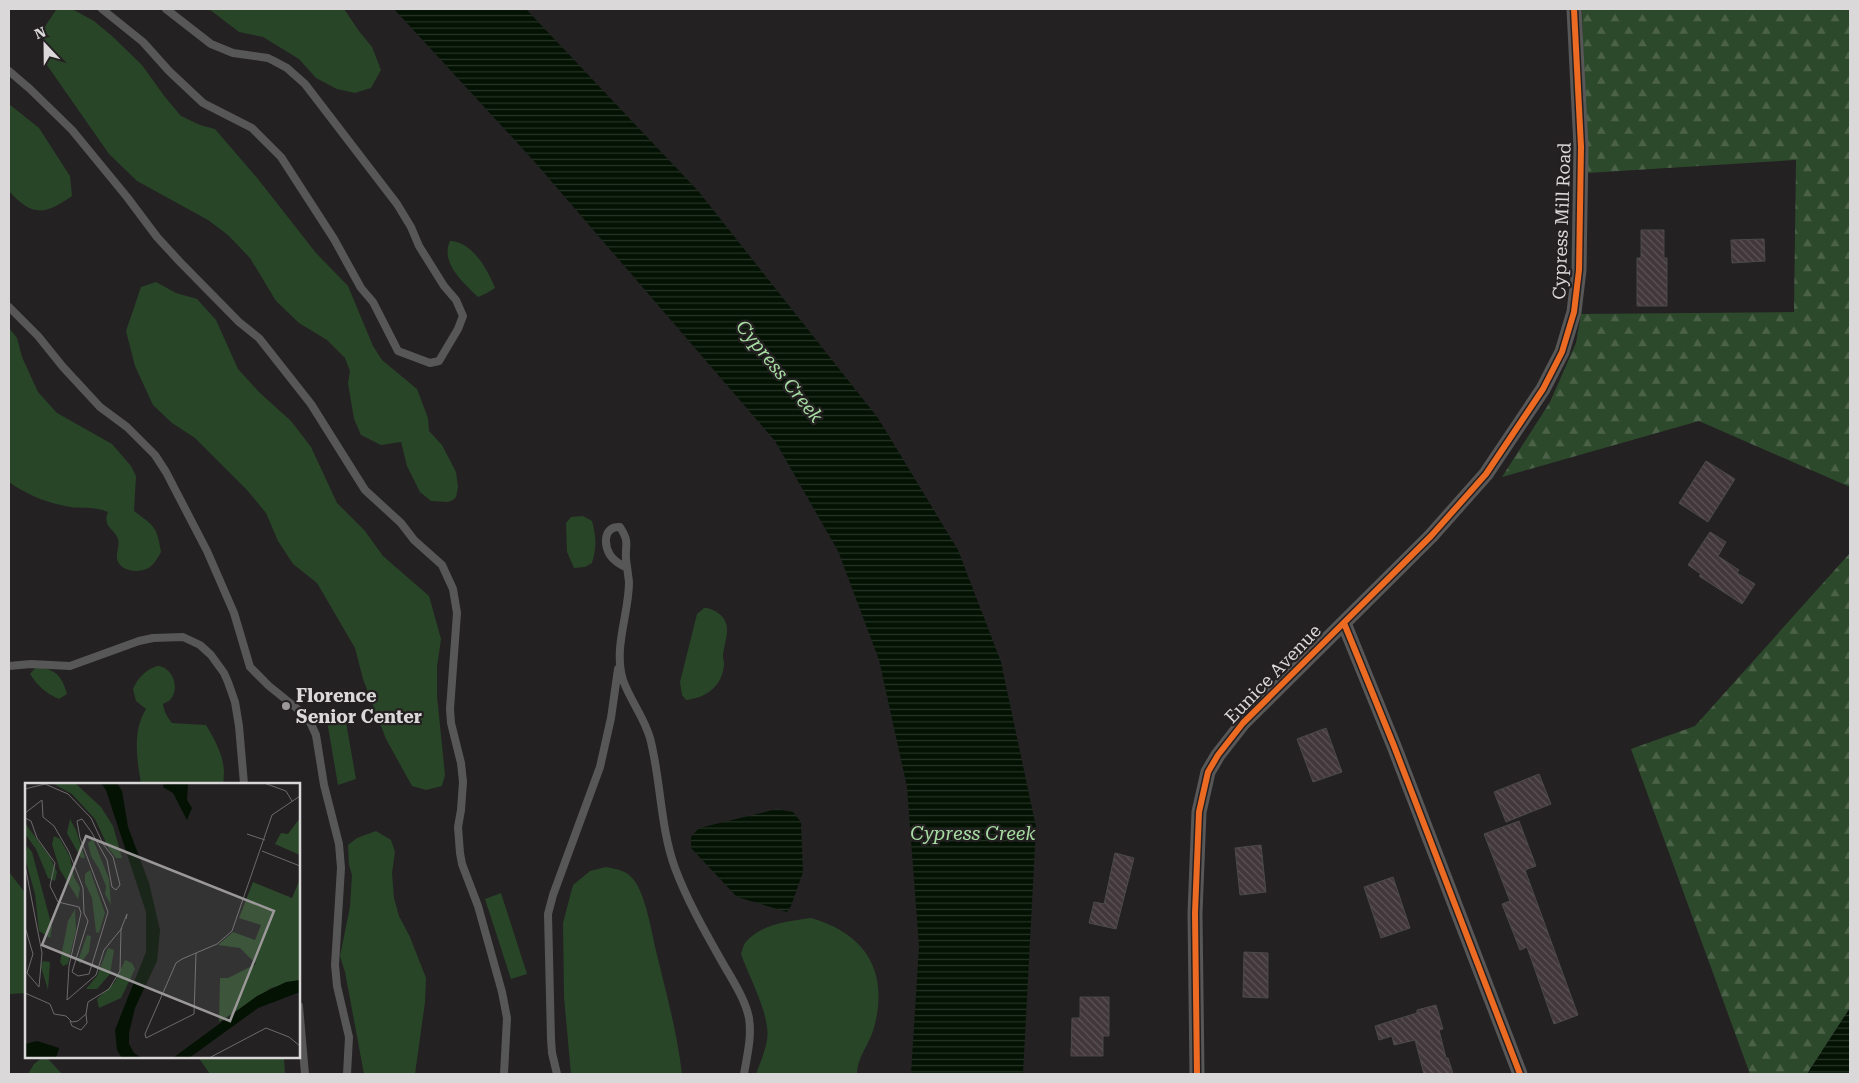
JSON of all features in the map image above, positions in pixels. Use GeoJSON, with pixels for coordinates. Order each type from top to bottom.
{"type":"FeatureCollection","features":[{"type":"Feature","properties":{"kind":"street","name":"Cypress Mill Road"},"geometry":{"type":"LineString","coordinates":[[1344,623],[1431,536],[1486,474],[1543,389],[1562,352],[1574,312],[1580,257],[1581,147],[1574,9]]}},
{"type":"Feature","properties":{"kind":"street","name":"Eunice Avenue"},"geometry":{"type":"LineString","coordinates":[[1197,1074],[1196,872],[1199,812],[1208,772],[1218,755],[1243,723],[1344,623],[1394,746],[1520,1074]]}},
{"type":"Feature","properties":{"kind":"lane"},"geometry":{"type":"LineString","coordinates":[[102,9],[143,42],[169,71],[204,102],[244,123],[263,137],[281,157],[334,239],[361,288],[373,302],[394,346],[398,351],[430,363],[439,361],[458,330],[463,316],[456,300],[444,286],[419,246],[411,227],[380,179],[305,84],[287,68],[268,58],[234,53],[210,44],[166,9]]}},
{"type":"Feature","properties":{"kind":"lane"},"geometry":{"type":"LineString","coordinates":[[9,71],[30,88],[72,130],[174,256],[238,322],[259,338],[311,404],[365,490],[401,523],[414,540],[442,565],[448,575],[453,589],[457,613],[450,709],[452,729],[461,763],[463,782],[458,827],[460,852],[462,864],[478,906],[502,992],[507,1018],[504,1074]]}},
{"type":"Feature","properties":{"kind":"lane"},"geometry":{"type":"LineString","coordinates":[[9,307],[38,336],[63,367],[100,407],[127,427],[155,455],[166,472],[207,551],[234,612],[250,667],[269,686],[305,715],[316,735],[324,785],[340,852],[341,868],[335,965],[337,986],[349,1037],[347,1074]]}},
{"type":"Feature","properties":{"kind":"lane"},"geometry":{"type":"LineString","coordinates":[[557,1074],[551,1039],[548,914],[553,895],[600,767],[611,718],[628,582],[626,539],[620,527],[616,527],[609,530],[606,535],[606,541],[611,556],[627,568]]}},
{"type":"Feature","properties":{"kind":"lane"},"geometry":{"type":"LineString","coordinates":[[9,666],[31,664],[70,666],[138,641],[153,638],[183,637],[200,645],[211,655],[228,682],[239,726],[244,783]]}},
{"type":"Feature","properties":{"kind":"lane"},"geometry":{"type":"LineString","coordinates":[[619,662],[624,682],[650,738],[663,817],[674,866],[691,905],[739,992],[749,1017],[750,1035],[744,1074]]}},
{"type":"Feature","properties":{"kind":"lane"},"geometry":{"type":"LineString","coordinates":[[300,1016],[306,1074]]}},
{"type":"Feature","properties":{"kind":"green space"},"geometry":{"type":"Polygon","coordinates":[[[72,9],[94,21],[142,65],[181,116],[200,125],[215,129],[258,179],[316,253],[348,286],[373,346],[382,360],[417,389],[428,418],[429,431],[442,445],[456,472],[458,487],[456,497],[453,500],[448,502],[431,501],[420,492],[407,466],[401,442],[381,445],[361,435],[354,419],[348,383],[350,371],[345,358],[327,340],[299,323],[276,301],[250,258],[228,235],[208,220],[137,181],[109,154],[42,58],[44,28],[56,10],[72,9]]]}},
{"type":"Feature","properties":{"kind":"green space"},"geometry":{"type":"Polygon","coordinates":[[[209,9],[344,9],[372,47],[381,70],[371,88],[355,93],[337,89],[316,78],[299,59],[263,37],[239,32],[209,9]]]}},
{"type":"Feature","properties":{"kind":"green space"},"geometry":{"type":"Polygon","coordinates":[[[1582,9],[1850,9],[1850,487],[1699,421],[1502,477],[1550,402],[1576,343],[1581,314],[1794,312],[1796,160],[1587,173],[1582,9]]]}},
{"type":"Feature","properties":{"kind":"green space"},"geometry":{"type":"Polygon","coordinates":[[[9,104],[39,128],[70,176],[72,196],[54,207],[46,210],[32,209],[9,191],[9,104]]]}},
{"type":"Feature","properties":{"kind":"green space"},"geometry":{"type":"Polygon","coordinates":[[[450,241],[458,242],[472,251],[488,273],[495,288],[478,297],[466,285],[455,272],[448,257],[450,241]]]}},
{"type":"Feature","properties":{"kind":"green space"},"geometry":{"type":"Polygon","coordinates":[[[156,282],[176,293],[197,299],[216,320],[238,369],[260,393],[291,421],[311,447],[337,503],[365,531],[383,556],[429,596],[441,639],[437,667],[437,696],[445,775],[442,786],[426,790],[412,786],[386,739],[363,679],[355,648],[317,583],[293,564],[278,541],[266,513],[247,490],[195,438],[172,423],[153,405],[135,366],[126,331],[141,287],[156,282]]]}},
{"type":"Feature","properties":{"kind":"green space"},"geometry":{"type":"Polygon","coordinates":[[[9,328],[17,338],[22,357],[38,392],[57,413],[112,444],[131,466],[136,476],[134,511],[153,527],[160,543],[161,552],[150,567],[136,571],[122,567],[117,559],[118,539],[106,521],[108,512],[53,503],[30,495],[9,482],[9,328]]]}},
{"type":"Feature","properties":{"kind":"green space"},"geometry":{"type":"Polygon","coordinates":[[[583,516],[592,521],[595,552],[592,563],[585,567],[574,568],[567,552],[566,523],[571,517],[583,516]]]}},
{"type":"Feature","properties":{"kind":"green space"},"geometry":{"type":"Polygon","coordinates":[[[1850,553],[1850,1008],[1807,1074],[1750,1074],[1631,749],[1695,726],[1850,553]]]}},
{"type":"Feature","properties":{"kind":"green space"},"geometry":{"type":"Polygon","coordinates":[[[704,608],[716,612],[726,622],[727,633],[723,656],[723,672],[717,685],[707,694],[686,700],[682,695],[680,682],[697,614],[704,608]]]}},
{"type":"Feature","properties":{"kind":"green space"},"geometry":{"type":"Polygon","coordinates":[[[157,666],[162,667],[173,678],[175,690],[169,701],[163,704],[164,710],[172,723],[206,725],[220,753],[224,783],[141,783],[137,755],[137,736],[146,709],[136,701],[133,689],[142,675],[157,666]]]}},
{"type":"Feature","properties":{"kind":"green space"},"geometry":{"type":"Polygon","coordinates":[[[36,667],[57,674],[63,682],[67,694],[59,699],[42,689],[30,674],[36,667]]]}},
{"type":"Feature","properties":{"kind":"green space"},"geometry":{"type":"Polygon","coordinates":[[[344,711],[356,779],[338,785],[326,715],[344,711]]]}},
{"type":"Feature","properties":{"kind":"green space"},"geometry":{"type":"Polygon","coordinates":[[[376,831],[391,840],[395,852],[392,873],[394,898],[399,916],[410,937],[426,978],[425,1002],[415,1074],[364,1074],[345,972],[340,956],[350,907],[352,875],[349,865],[348,845],[357,838],[376,831]]]}},
{"type":"Feature","properties":{"kind":"green space"},"geometry":{"type":"Polygon","coordinates":[[[606,867],[621,870],[627,874],[633,879],[641,893],[648,913],[671,1012],[682,1074],[571,1074],[564,997],[563,923],[573,885],[590,871],[606,867]]]}},
{"type":"Feature","properties":{"kind":"green space"},"geometry":{"type":"Polygon","coordinates":[[[9,872],[25,893],[25,993],[9,994],[9,872]]]}},
{"type":"Feature","properties":{"kind":"green space"},"geometry":{"type":"Polygon","coordinates":[[[501,893],[527,974],[511,979],[485,899],[501,893]]]}},
{"type":"Feature","properties":{"kind":"green space"},"geometry":{"type":"Polygon","coordinates":[[[811,918],[831,925],[847,935],[860,946],[870,960],[876,975],[878,992],[878,1011],[873,1031],[861,1057],[857,1074],[756,1074],[767,1040],[766,1020],[759,997],[741,954],[743,947],[759,931],[775,924],[811,918]]]}},
{"type":"Feature","properties":{"kind":"green space"},"geometry":{"type":"Polygon","coordinates":[[[42,1058],[46,1058],[62,1074],[28,1074],[34,1064],[42,1058]]]}},
{"type":"Feature","properties":{"kind":"green space"},"geometry":{"type":"Polygon","coordinates":[[[199,1058],[284,1058],[285,1074],[210,1074],[199,1058]]]}},
{"type":"Feature","properties":{"kind":"water","name":"Cypress Creek"},"geometry":{"type":"Polygon","coordinates":[[[394,9],[526,9],[699,192],[878,418],[958,550],[1001,662],[1036,827],[1023,1074],[911,1074],[919,946],[907,787],[879,660],[838,551],[775,441],[533,160],[394,9]]]}},
{"type":"Feature","properties":{"kind":"water"},"geometry":{"type":"Polygon","coordinates":[[[777,809],[793,812],[801,822],[803,872],[787,912],[737,897],[691,848],[691,837],[699,828],[777,809]]]}},
{"type":"Feature","properties":{"kind":"water"},"geometry":{"type":"Polygon","coordinates":[[[1850,1008],[1850,1074],[1807,1074],[1850,1008]]]}},
{"type":"Feature","properties":{"kind":"building"},"geometry":{"type":"Polygon","coordinates":[[[1641,230],[1664,230],[1664,258],[1667,258],[1667,306],[1637,306],[1637,258],[1641,258],[1641,230]]]}},
{"type":"Feature","properties":{"kind":"building"},"geometry":{"type":"Polygon","coordinates":[[[1764,239],[1765,261],[1732,263],[1731,240],[1764,239]]]}},
{"type":"Feature","properties":{"kind":"building"},"geometry":{"type":"Polygon","coordinates":[[[1706,461],[1735,479],[1708,522],[1679,503],[1706,461]]]}},
{"type":"Feature","properties":{"kind":"building"},"geometry":{"type":"Polygon","coordinates":[[[1710,532],[1726,542],[1718,556],[1739,570],[1737,573],[1755,584],[1742,604],[1699,576],[1701,574],[1688,565],[1710,532]]]}},
{"type":"Feature","properties":{"kind":"building"},"geometry":{"type":"Polygon","coordinates":[[[1326,728],[1342,772],[1313,782],[1297,739],[1326,728]]]}},
{"type":"Feature","properties":{"kind":"building"},"geometry":{"type":"Polygon","coordinates":[[[1539,774],[1551,804],[1506,822],[1494,792],[1539,774]]]}},
{"type":"Feature","properties":{"kind":"building"},"geometry":{"type":"Polygon","coordinates":[[[1519,821],[1536,866],[1525,870],[1578,1015],[1554,1024],[1527,947],[1520,950],[1502,904],[1510,901],[1484,834],[1519,821]]]}},
{"type":"Feature","properties":{"kind":"building"},"geometry":{"type":"Polygon","coordinates":[[[1261,845],[1266,892],[1240,895],[1235,848],[1261,845]]]}},
{"type":"Feature","properties":{"kind":"building"},"geometry":{"type":"Polygon","coordinates":[[[1115,853],[1134,858],[1116,929],[1089,923],[1094,902],[1104,904],[1115,853]]]}},
{"type":"Feature","properties":{"kind":"building"},"geometry":{"type":"Polygon","coordinates":[[[1393,877],[1410,928],[1381,938],[1364,887],[1393,877]]]}},
{"type":"Feature","properties":{"kind":"building"},"geometry":{"type":"Polygon","coordinates":[[[1244,952],[1268,953],[1268,998],[1243,997],[1244,952]]]}},
{"type":"Feature","properties":{"kind":"building"},"geometry":{"type":"Polygon","coordinates":[[[1080,997],[1109,997],[1109,1036],[1103,1036],[1103,1056],[1071,1056],[1072,1018],[1080,1018],[1080,997]]]}},
{"type":"Feature","properties":{"kind":"building"},"geometry":{"type":"Polygon","coordinates":[[[1436,1005],[1443,1029],[1439,1030],[1446,1058],[1448,1058],[1453,1074],[1424,1074],[1415,1040],[1394,1045],[1392,1036],[1379,1040],[1375,1026],[1436,1005]]]}},
{"type":"Feature","properties":{"kind":"cycle path"},"geometry":{"type":"LineString","coordinates":[[1197,1074],[1195,913],[1199,812],[1208,772],[1218,755],[1243,723],[1431,536],[1486,474],[1543,389],[1562,352],[1574,312],[1579,270],[1581,147],[1574,9]]}},
{"type":"Feature","properties":{"kind":"cycle path"},"geometry":{"type":"LineString","coordinates":[[1344,623],[1394,746],[1520,1074]]}},
{"type":"Feature","properties":{"kind":"place","name":"Florence Senior Center"},"geometry":{"type":"Point","coordinates":[286,706]}}]}
